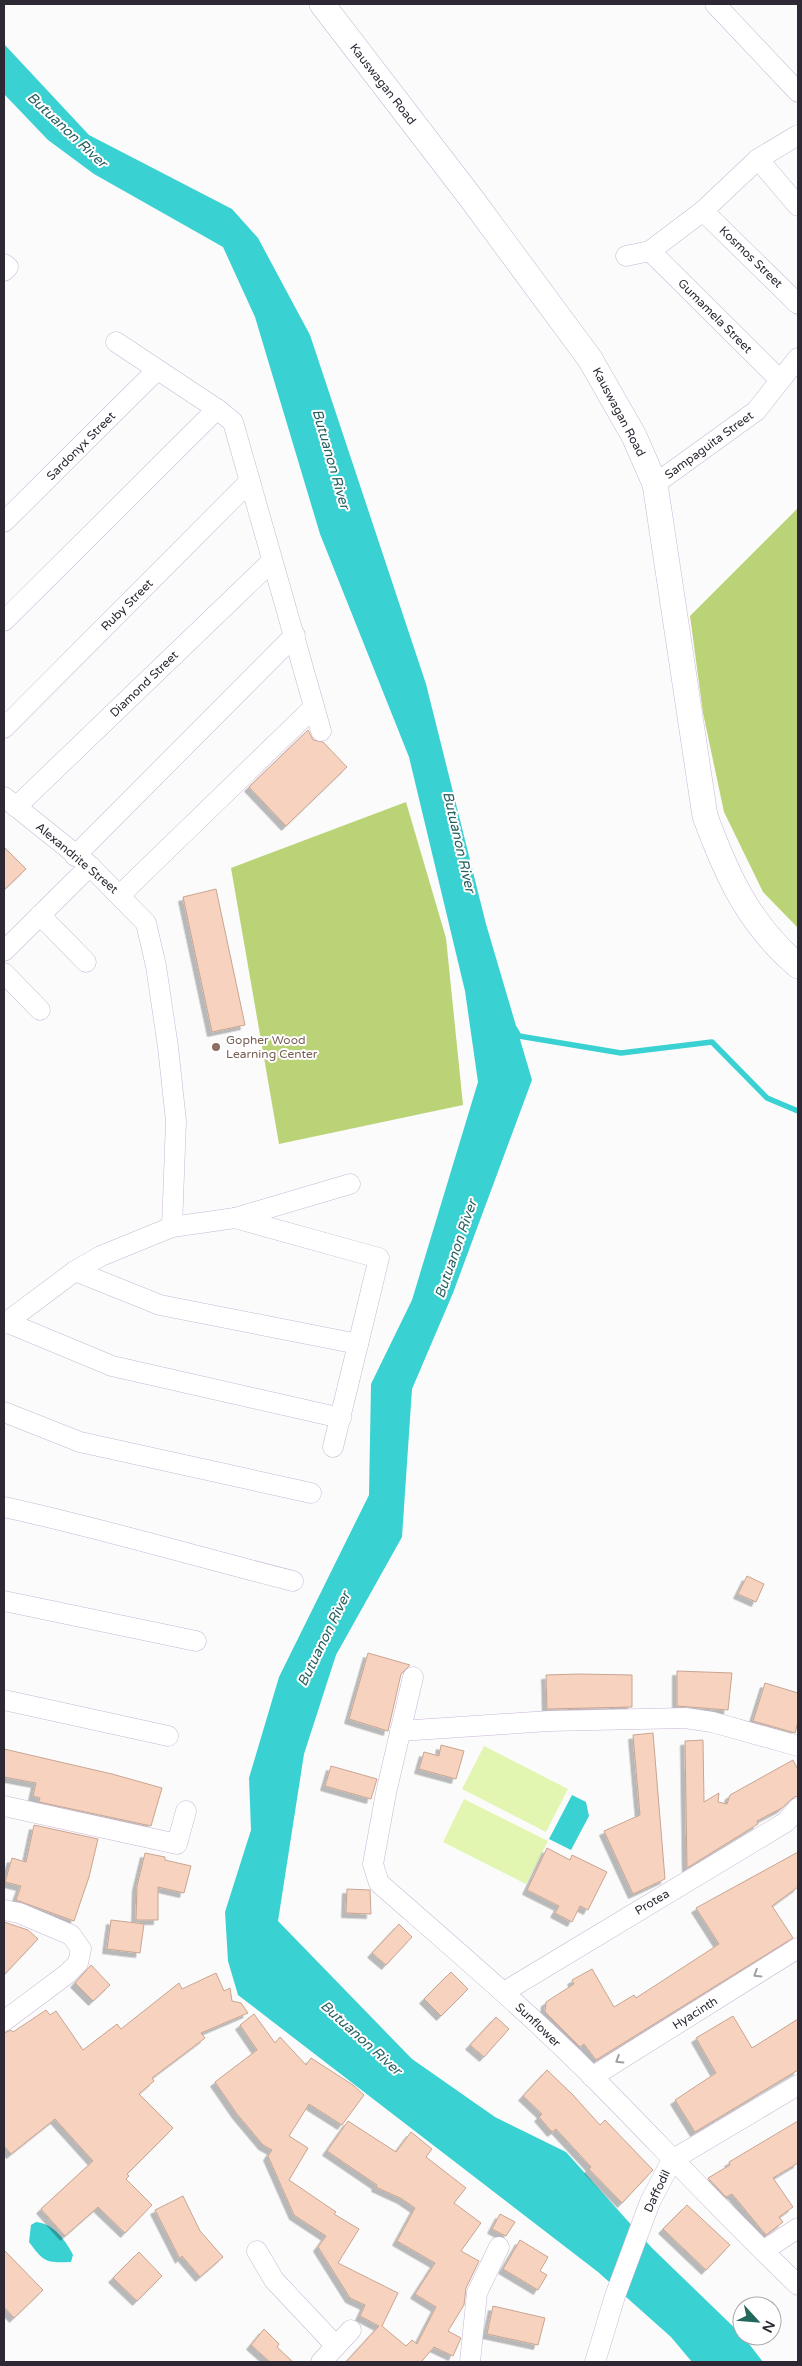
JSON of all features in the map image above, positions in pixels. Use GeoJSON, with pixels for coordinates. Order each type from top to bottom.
{"type":"FeatureCollection","features":[{"type":"Feature","properties":{"kind":"street","name":"Kauswagan Road"},"geometry":{"type":"LineString","coordinates":[[322,4],[471,198],[590,359],[634,436],[655,484],[705,816],[723,866],[745,908],[783,953],[798,966]]}},
{"type":"Feature","properties":{"kind":"street"},"geometry":{"type":"LineString","coordinates":[[718,5],[798,92]]}},
{"type":"Feature","properties":{"kind":"street"},"geometry":{"type":"LineString","coordinates":[[626,256],[650,251],[704,211],[758,159],[798,135]]}},
{"type":"Feature","properties":{"kind":"street"},"geometry":{"type":"LineString","coordinates":[[758,159],[798,206]]}},
{"type":"Feature","properties":{"kind":"street","name":"Kosmos Street"},"geometry":{"type":"LineString","coordinates":[[704,211],[798,304]]}},
{"type":"Feature","properties":{"kind":"street","name":"Gumamela Street"},"geometry":{"type":"LineString","coordinates":[[650,251],[780,380]]}},
{"type":"Feature","properties":{"kind":"street"},"geometry":{"type":"LineString","coordinates":[[4,264],[8,267],[4,271]]}},
{"type":"Feature","properties":{"kind":"street"},"geometry":{"type":"LineString","coordinates":[[116,342],[217,409],[233,422],[321,731]]}},
{"type":"Feature","properties":{"kind":"street","name":"Sampaguita Street"},"geometry":{"type":"LineString","coordinates":[[655,484],[756,410],[798,358]]}},
{"type":"Feature","properties":{"kind":"street","name":"Sardonyx Street"},"geometry":{"type":"LineString","coordinates":[[4,522],[157,370]]}},
{"type":"Feature","properties":{"kind":"street"},"geometry":{"type":"LineString","coordinates":[[4,621],[217,409]]}},
{"type":"Feature","properties":{"kind":"street","name":"Ruby Street"},"geometry":{"type":"LineString","coordinates":[[4,728],[250,481]]}},
{"type":"Feature","properties":{"kind":"street","name":"Diamond Street"},"geometry":{"type":"LineString","coordinates":[[10,802],[272,561]]}},
{"type":"Feature","properties":{"kind":"street"},"geometry":{"type":"LineString","coordinates":[[4,951],[40,915],[82,861],[294,635]]}},
{"type":"Feature","properties":{"kind":"street"},"geometry":{"type":"LineString","coordinates":[[120,895],[314,707]]}},
{"type":"Feature","properties":{"kind":"street","name":"Alexandrite Street"},"geometry":{"type":"LineString","coordinates":[[10,802],[82,861],[120,895],[146,923],[161,1002],[176,1120],[172,1226]]}},
{"type":"Feature","properties":{"kind":"street"},"geometry":{"type":"LineString","coordinates":[[40,915],[86,962]]}},
{"type":"Feature","properties":{"kind":"street"},"geometry":{"type":"LineString","coordinates":[[4,973],[40,1010]]}},
{"type":"Feature","properties":{"kind":"street"},"geometry":{"type":"LineString","coordinates":[[5,1323],[75,1271],[101,1256],[172,1226],[235,1218],[350,1184]]}},
{"type":"Feature","properties":{"kind":"street"},"geometry":{"type":"LineString","coordinates":[[235,1218],[379,1258],[333,1447]]}},
{"type":"Feature","properties":{"kind":"street"},"geometry":{"type":"LineString","coordinates":[[75,1271],[160,1305],[358,1344]]}},
{"type":"Feature","properties":{"kind":"street"},"geometry":{"type":"LineString","coordinates":[[5,1323],[112,1366],[341,1418]]}},
{"type":"Feature","properties":{"kind":"street"},"geometry":{"type":"LineString","coordinates":[[4,1412],[80,1442],[311,1493]]}},
{"type":"Feature","properties":{"kind":"street"},"geometry":{"type":"LineString","coordinates":[[4,1507],[67,1520],[163,1548],[293,1581]]}},
{"type":"Feature","properties":{"kind":"street"},"geometry":{"type":"LineString","coordinates":[[4,1600],[196,1641]]}},
{"type":"Feature","properties":{"kind":"street","name":"Sunflower"},"geometry":{"type":"LineString","coordinates":[[412,1677],[373,1864],[380,1883],[504,1992],[592,2077],[672,2160],[798,2285]]}},
{"type":"Feature","properties":{"kind":"street"},"geometry":{"type":"LineString","coordinates":[[4,1700],[168,1736]]}},
{"type":"Feature","properties":{"kind":"street"},"geometry":{"type":"LineString","coordinates":[[400,1731],[549,1721],[684,1718],[712,1722],[798,1746]]}},
{"type":"Feature","properties":{"kind":"street"},"geometry":{"type":"LineString","coordinates":[[4,1806],[177,1844],[186,1811]]}},
{"type":"Feature","properties":{"kind":"street","name":"Protea"},"geometry":{"type":"LineString","coordinates":[[504,1992],[786,1822],[798,1808]]}},
{"type":"Feature","properties":{"kind":"street"},"geometry":{"type":"LineString","coordinates":[[4,1910],[19,1912],[71,1935],[81,1949],[78,1963],[67,1974],[4,2021]]}},
{"type":"Feature","properties":{"kind":"street","name":"Hyacinth"},"geometry":{"type":"LineString","coordinates":[[592,2077],[798,1948]]}},
{"type":"Feature","properties":{"kind":"street","name":"Daffodil"},"geometry":{"type":"LineString","coordinates":[[595,2362],[615,2296],[650,2202],[672,2160],[798,2085]]}},
{"type":"Feature","properties":{"kind":"street"},"geometry":{"type":"LineString","coordinates":[[763,2251],[798,2228]]}},
{"type":"Feature","properties":{"kind":"street"},"geometry":{"type":"LineString","coordinates":[[470,2362],[477,2293],[499,2247]]}},
{"type":"Feature","properties":{"kind":"street"},"geometry":{"type":"LineString","coordinates":[[257,2252],[274,2280],[336,2346]]}},
{"type":"Feature","properties":{"kind":"street"},"geometry":{"type":"LineString","coordinates":[[321,2362],[351,2330]]}},
{"type":"Feature","properties":{"kind":"green space"},"geometry":{"type":"Polygon","coordinates":[[[798,508],[798,928],[763,892],[724,812],[703,713],[690,616],[798,508]]]}},
{"type":"Feature","properties":{"kind":"green space"},"geometry":{"type":"Polygon","coordinates":[[[406,802],[446,938],[463,1105],[279,1144],[231,868],[406,802]]]}},
{"type":"Feature","properties":{"kind":"green space"},"geometry":{"type":"Polygon","coordinates":[[[484,1746],[568,1789],[546,1832],[462,1789],[484,1746]]]}},
{"type":"Feature","properties":{"kind":"green space"},"geometry":{"type":"Polygon","coordinates":[[[464,1799],[548,1841],[526,1884],[443,1842],[464,1799]]]}},
{"type":"Feature","properties":{"kind":"water","name":"Butuanon River"},"geometry":{"type":"Polygon","coordinates":[[[4,44],[89,135],[232,209],[258,238],[310,335],[426,684],[486,924],[532,1080],[453,1293],[412,1389],[402,1537],[336,1655],[304,1754],[278,1921],[412,2059],[495,2117],[566,2152],[652,2248],[732,2325],[732,2346],[751,2346],[763,2362],[692,2362],[671,2337],[598,2272],[238,1995],[228,1961],[225,1912],[251,1830],[249,1778],[279,1677],[369,1495],[371,1384],[412,1300],[478,1082],[465,991],[409,757],[320,534],[255,317],[223,247],[94,174],[48,140],[4,94],[4,44]]]}},
{"type":"Feature","properties":{"kind":"water"},"geometry":{"type":"Polygon","coordinates":[[[572,1795],[586,1802],[589,1816],[571,1850],[549,1839],[572,1795]]]}},
{"type":"Feature","properties":{"kind":"water"},"geometry":{"type":"Polygon","coordinates":[[[36,2222],[53,2229],[63,2239],[73,2255],[71,2262],[50,2261],[38,2254],[29,2242],[31,2225],[36,2222]]]}},
{"type":"Feature","properties":{"kind":"building"},"geometry":{"type":"Polygon","coordinates":[[[308,730],[313,740],[323,742],[347,767],[286,826],[249,787],[308,730]]]}},
{"type":"Feature","properties":{"kind":"building"},"geometry":{"type":"Polygon","coordinates":[[[4,847],[26,869],[4,890],[4,847]]]}},
{"type":"Feature","properties":{"kind":"building"},"geometry":{"type":"Polygon","coordinates":[[[216,889],[245,1025],[212,1032],[183,897],[216,889]]]}},
{"type":"Feature","properties":{"kind":"building"},"geometry":{"type":"Polygon","coordinates":[[[747,1576],[764,1584],[756,1602],[738,1594],[747,1576]]]}},
{"type":"Feature","properties":{"kind":"building"},"geometry":{"type":"Polygon","coordinates":[[[368,1653],[410,1665],[401,1674],[388,1731],[349,1719],[368,1653]]]}},
{"type":"Feature","properties":{"kind":"building"},"geometry":{"type":"Polygon","coordinates":[[[677,1671],[732,1673],[728,1710],[677,1706],[677,1671]]]}},
{"type":"Feature","properties":{"kind":"building"},"geometry":{"type":"Polygon","coordinates":[[[546,1675],[632,1675],[632,1707],[547,1709],[546,1675]]]}},
{"type":"Feature","properties":{"kind":"building"},"geometry":{"type":"Polygon","coordinates":[[[765,1683],[798,1693],[798,1722],[795,1733],[753,1721],[765,1683]]]}},
{"type":"Feature","properties":{"kind":"building"},"geometry":{"type":"Polygon","coordinates":[[[653,1733],[665,1879],[633,1894],[604,1831],[640,1815],[633,1735],[653,1733]]]}},
{"type":"Feature","properties":{"kind":"building"},"geometry":{"type":"Polygon","coordinates":[[[703,1740],[704,1802],[719,1793],[718,1802],[727,1804],[730,1795],[793,1760],[798,1770],[798,1796],[794,1797],[782,1808],[757,1821],[758,1824],[687,1868],[685,1741],[703,1740]]]}},
{"type":"Feature","properties":{"kind":"building"},"geometry":{"type":"Polygon","coordinates":[[[441,1745],[464,1751],[456,1779],[419,1769],[424,1752],[439,1756],[441,1745]]]}},
{"type":"Feature","properties":{"kind":"building"},"geometry":{"type":"Polygon","coordinates":[[[4,1749],[112,1774],[162,1788],[151,1826],[39,1802],[40,1798],[33,1796],[36,1783],[4,1777],[4,1749]]]}},
{"type":"Feature","properties":{"kind":"building"},"geometry":{"type":"Polygon","coordinates":[[[331,1766],[377,1779],[371,1799],[325,1786],[331,1766]]]}},
{"type":"Feature","properties":{"kind":"building"},"geometry":{"type":"Polygon","coordinates":[[[34,1825],[98,1839],[89,1877],[74,1921],[16,1900],[21,1886],[5,1882],[12,1858],[26,1862],[34,1825]]]}},
{"type":"Feature","properties":{"kind":"building"},"geometry":{"type":"Polygon","coordinates":[[[547,1848],[570,1860],[572,1855],[607,1872],[588,1910],[580,1906],[572,1922],[555,1913],[559,1906],[527,1890],[547,1848]]]}},
{"type":"Feature","properties":{"kind":"building"},"geometry":{"type":"Polygon","coordinates":[[[798,1852],[798,1887],[772,1906],[793,1938],[596,2060],[584,2044],[580,2047],[545,2012],[546,2002],[574,1984],[572,1980],[592,1969],[614,2007],[634,1995],[636,1998],[719,1944],[696,1908],[798,1852]]]}},
{"type":"Feature","properties":{"kind":"building"},"geometry":{"type":"Polygon","coordinates":[[[145,1853],[165,1857],[165,1860],[191,1866],[184,1893],[158,1887],[158,1920],[136,1920],[137,1886],[145,1853]]]}},
{"type":"Feature","properties":{"kind":"building"},"geometry":{"type":"Polygon","coordinates":[[[347,1889],[370,1890],[371,1914],[346,1913],[347,1889]]]}},
{"type":"Feature","properties":{"kind":"building"},"geometry":{"type":"Polygon","coordinates":[[[111,1920],[144,1924],[140,1953],[107,1949],[111,1920]]]}},
{"type":"Feature","properties":{"kind":"building"},"geometry":{"type":"Polygon","coordinates":[[[4,1922],[28,1930],[38,1939],[4,1975],[4,1922]]]}},
{"type":"Feature","properties":{"kind":"building"},"geometry":{"type":"Polygon","coordinates":[[[399,1924],[412,1937],[386,1965],[372,1953],[399,1924]]]}},
{"type":"Feature","properties":{"kind":"building"},"geometry":{"type":"Polygon","coordinates":[[[91,1965],[110,1985],[93,2001],[75,1983],[91,1965]]]}},
{"type":"Feature","properties":{"kind":"building"},"geometry":{"type":"Polygon","coordinates":[[[451,1972],[468,1989],[441,2016],[424,1999],[451,1972]]]}},
{"type":"Feature","properties":{"kind":"building"},"geometry":{"type":"Polygon","coordinates":[[[216,1973],[224,1991],[230,1988],[232,2001],[241,2003],[248,2013],[201,2033],[205,2038],[152,2078],[154,2081],[139,2094],[173,2128],[127,2174],[129,2176],[126,2179],[152,2205],[125,2233],[98,2207],[65,2236],[41,2209],[93,2161],[55,2119],[11,2154],[4,2146],[4,2033],[11,2030],[13,2032],[46,2010],[50,2015],[56,2011],[83,2050],[117,2024],[121,2029],[179,1983],[182,1989],[216,1973]]]}},
{"type":"Feature","properties":{"kind":"building"},"geometry":{"type":"Polygon","coordinates":[[[254,2014],[275,2043],[280,2037],[306,2065],[311,2058],[353,2085],[364,2095],[342,2125],[309,2104],[289,2136],[308,2148],[289,2180],[336,2212],[334,2214],[359,2229],[338,2263],[398,2293],[382,2326],[406,2346],[412,2340],[417,2344],[436,2307],[415,2294],[435,2263],[397,2241],[415,2208],[402,2199],[376,2187],[377,2185],[327,2151],[348,2121],[396,2152],[411,2132],[432,2149],[426,2157],[466,2188],[454,2203],[481,2223],[461,2251],[479,2261],[466,2288],[464,2305],[448,2331],[461,2338],[453,2356],[434,2347],[422,2361],[424,2362],[346,2362],[379,2326],[360,2316],[365,2305],[350,2298],[318,2247],[326,2236],[294,2215],[268,2156],[272,2150],[263,2145],[237,2114],[215,2082],[257,2050],[240,2025],[254,2014]]]}},
{"type":"Feature","properties":{"kind":"building"},"geometry":{"type":"Polygon","coordinates":[[[733,2016],[752,2048],[798,2019],[798,2070],[695,2132],[675,2100],[716,2073],[696,2038],[733,2016]]]}},
{"type":"Feature","properties":{"kind":"building"},"geometry":{"type":"Polygon","coordinates":[[[496,2017],[509,2029],[484,2057],[470,2045],[496,2017]]]}},
{"type":"Feature","properties":{"kind":"building"},"geometry":{"type":"Polygon","coordinates":[[[547,2070],[600,2125],[605,2120],[653,2170],[622,2203],[589,2169],[591,2167],[556,2129],[552,2132],[539,2117],[542,2114],[523,2096],[547,2070]]]}},
{"type":"Feature","properties":{"kind":"building"},"geometry":{"type":"Polygon","coordinates":[[[798,2121],[798,2163],[773,2178],[793,2207],[779,2217],[783,2222],[766,2235],[732,2194],[726,2197],[708,2178],[730,2165],[729,2162],[798,2121]]]}},
{"type":"Feature","properties":{"kind":"building"},"geometry":{"type":"Polygon","coordinates":[[[183,2196],[200,2231],[223,2257],[200,2277],[182,2256],[180,2259],[155,2210],[183,2196]]]}},
{"type":"Feature","properties":{"kind":"building"},"geometry":{"type":"Polygon","coordinates":[[[687,2205],[730,2245],[706,2270],[663,2229],[687,2205]]]}},
{"type":"Feature","properties":{"kind":"building"},"geometry":{"type":"Polygon","coordinates":[[[500,2214],[515,2222],[506,2236],[492,2229],[500,2214]]]}},
{"type":"Feature","properties":{"kind":"building"},"geometry":{"type":"Polygon","coordinates":[[[520,2240],[548,2257],[540,2271],[547,2275],[538,2290],[503,2269],[520,2240]]]}},
{"type":"Feature","properties":{"kind":"building"},"geometry":{"type":"Polygon","coordinates":[[[4,2250],[43,2290],[14,2318],[4,2307],[4,2250]]]}},
{"type":"Feature","properties":{"kind":"building"},"geometry":{"type":"Polygon","coordinates":[[[139,2252],[162,2276],[137,2301],[113,2278],[139,2252]]]}},
{"type":"Feature","properties":{"kind":"building"},"geometry":{"type":"Polygon","coordinates":[[[493,2306],[545,2318],[538,2345],[487,2334],[493,2306]]]}},
{"type":"Feature","properties":{"kind":"building"},"geometry":{"type":"Polygon","coordinates":[[[264,2329],[279,2344],[277,2347],[293,2362],[270,2362],[251,2345],[264,2329]]]}},
{"type":"Feature","properties":{"kind":"waterway"},"geometry":{"type":"LineString","coordinates":[[515,1029],[519,1036],[621,1053],[712,1042],[767,1098],[798,1111]]}},
{"type":"Feature","properties":{"kind":"place","name":"Gopher Wood Learning Center"},"geometry":{"type":"Point","coordinates":[216,1047]}}]}
